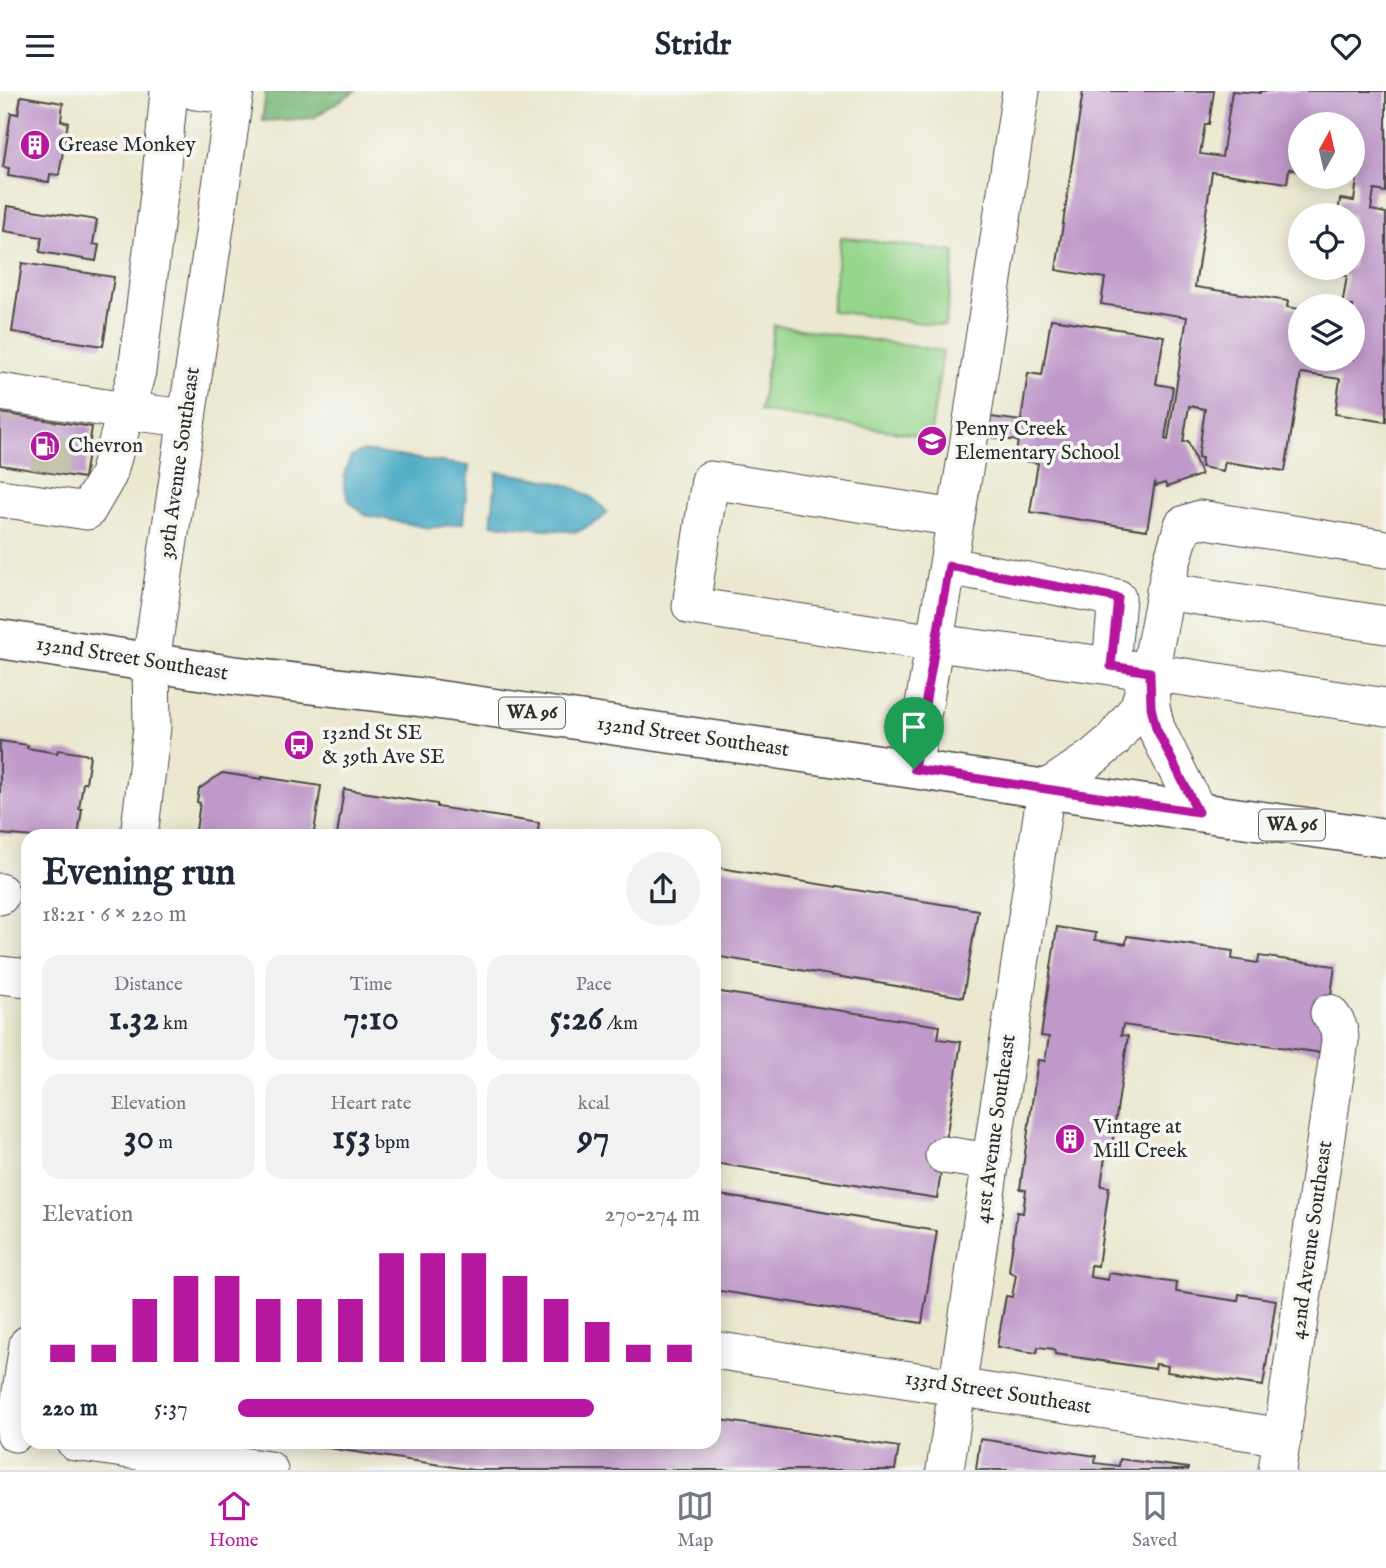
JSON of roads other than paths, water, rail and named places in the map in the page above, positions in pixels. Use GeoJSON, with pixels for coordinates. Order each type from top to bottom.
{"type":"FeatureCollection","features":[{"type":"Feature","properties":{"kind":"main road","name":"132nd Street Southeast"},"geometry":{"type":"LineString","coordinates":[[0,639],[231,675],[419,697],[1386,838]]}},
{"type":"Feature","properties":{"kind":"street"},"geometry":{"type":"LineString","coordinates":[[0,498],[46,489],[88,511],[108,475],[137,372],[169,91]]}},
{"type":"Feature","properties":{"kind":"street"},"geometry":{"type":"LineString","coordinates":[[195,91],[235,94]]}},
{"type":"Feature","properties":{"kind":"street"},"geometry":{"type":"LineString","coordinates":[[914,769],[949,566],[1021,91]]}},
{"type":"Feature","properties":{"kind":"street","name":"39th Avenue Southeast"},"geometry":{"type":"LineString","coordinates":[[140,829],[152,727],[150,662],[235,94]]}},
{"type":"Feature","properties":{"kind":"street"},"geometry":{"type":"LineString","coordinates":[[1,399],[57,411],[126,411],[187,418]]}},
{"type":"Feature","properties":{"kind":"street"},"geometry":{"type":"LineString","coordinates":[[956,519],[710,480],[691,606],[1386,707]]}},
{"type":"Feature","properties":{"kind":"street"},"geometry":{"type":"LineString","coordinates":[[1046,789],[1093,757],[1112,740],[1138,708],[1150,672],[1167,579],[1183,525],[1200,519],[1386,549]]}},
{"type":"Feature","properties":{"kind":"street"},"geometry":{"type":"LineString","coordinates":[[949,566],[1118,598],[1111,666]]}},
{"type":"Feature","properties":{"kind":"street"},"geometry":{"type":"LineString","coordinates":[[1167,579],[1386,625]]}},
{"type":"Feature","properties":{"kind":"street"},"geometry":{"type":"LineString","coordinates":[[1150,672],[1151,707],[1156,728],[1198,812]]}},
{"type":"Feature","properties":{"kind":"street","name":"41st Avenue Southeast"},"geometry":{"type":"LineString","coordinates":[[946,1470],[1046,789]]}},
{"type":"Feature","properties":{"kind":"street"},"geometry":{"type":"LineString","coordinates":[[0,975],[21,977]]}},
{"type":"Feature","properties":{"kind":"street","name":"42nd Avenue Southeast"},"geometry":{"type":"LineString","coordinates":[[1280,1453],[1340,1041],[1340,1030],[1329,1013]]}},
{"type":"Feature","properties":{"kind":"street"},"geometry":{"type":"LineString","coordinates":[[944,1155],[991,1163]]}},
{"type":"Feature","properties":{"kind":"street","name":"133rd Street Southeast"},"geometry":{"type":"LineString","coordinates":[[721,1351],[959,1387],[1280,1453]]}},
{"type":"Feature","properties":{"kind":"street"},"geometry":{"type":"LineString","coordinates":[[14,1433],[21,1388]]}},
{"type":"Feature","properties":{"kind":"street"},"geometry":{"type":"LineString","coordinates":[[124,1449],[269,1470]]}},
{"type":"Feature","properties":{"kind":"water"},"geometry":{"type":"Polygon","coordinates":[[[363,451],[469,466],[463,523],[429,528],[365,515],[349,501],[344,486],[345,471],[351,457],[363,451]]]}},
{"type":"Feature","properties":{"kind":"water"},"geometry":{"type":"Polygon","coordinates":[[[497,472],[557,482],[571,487],[585,493],[607,512],[600,520],[577,532],[491,524],[497,472]]]}},
{"type":"Feature","properties":{"kind":"tunnel"},"geometry":{"type":"LineString","coordinates":[[49,472],[56,422]]}},
{"type":"Feature","properties":{"kind":"place","name":"Grease Monkey"},"geometry":{"type":"Point","coordinates":[35,145]}},
{"type":"Feature","properties":{"kind":"place","name":"Penny Creek Elementary School"},"geometry":{"type":"Point","coordinates":[932,441]}},
{"type":"Feature","properties":{"kind":"place","name":"Chevron"},"geometry":{"type":"Point","coordinates":[45,446]}},
{"type":"Feature","properties":{"kind":"place","name":"132nd St SE & 39th Ave SE"},"geometry":{"type":"Point","coordinates":[299,745]}},
{"type":"Feature","properties":{"kind":"place","name":"Vintage at Mill Creek"},"geometry":{"type":"Point","coordinates":[1070,1139]}}]}
